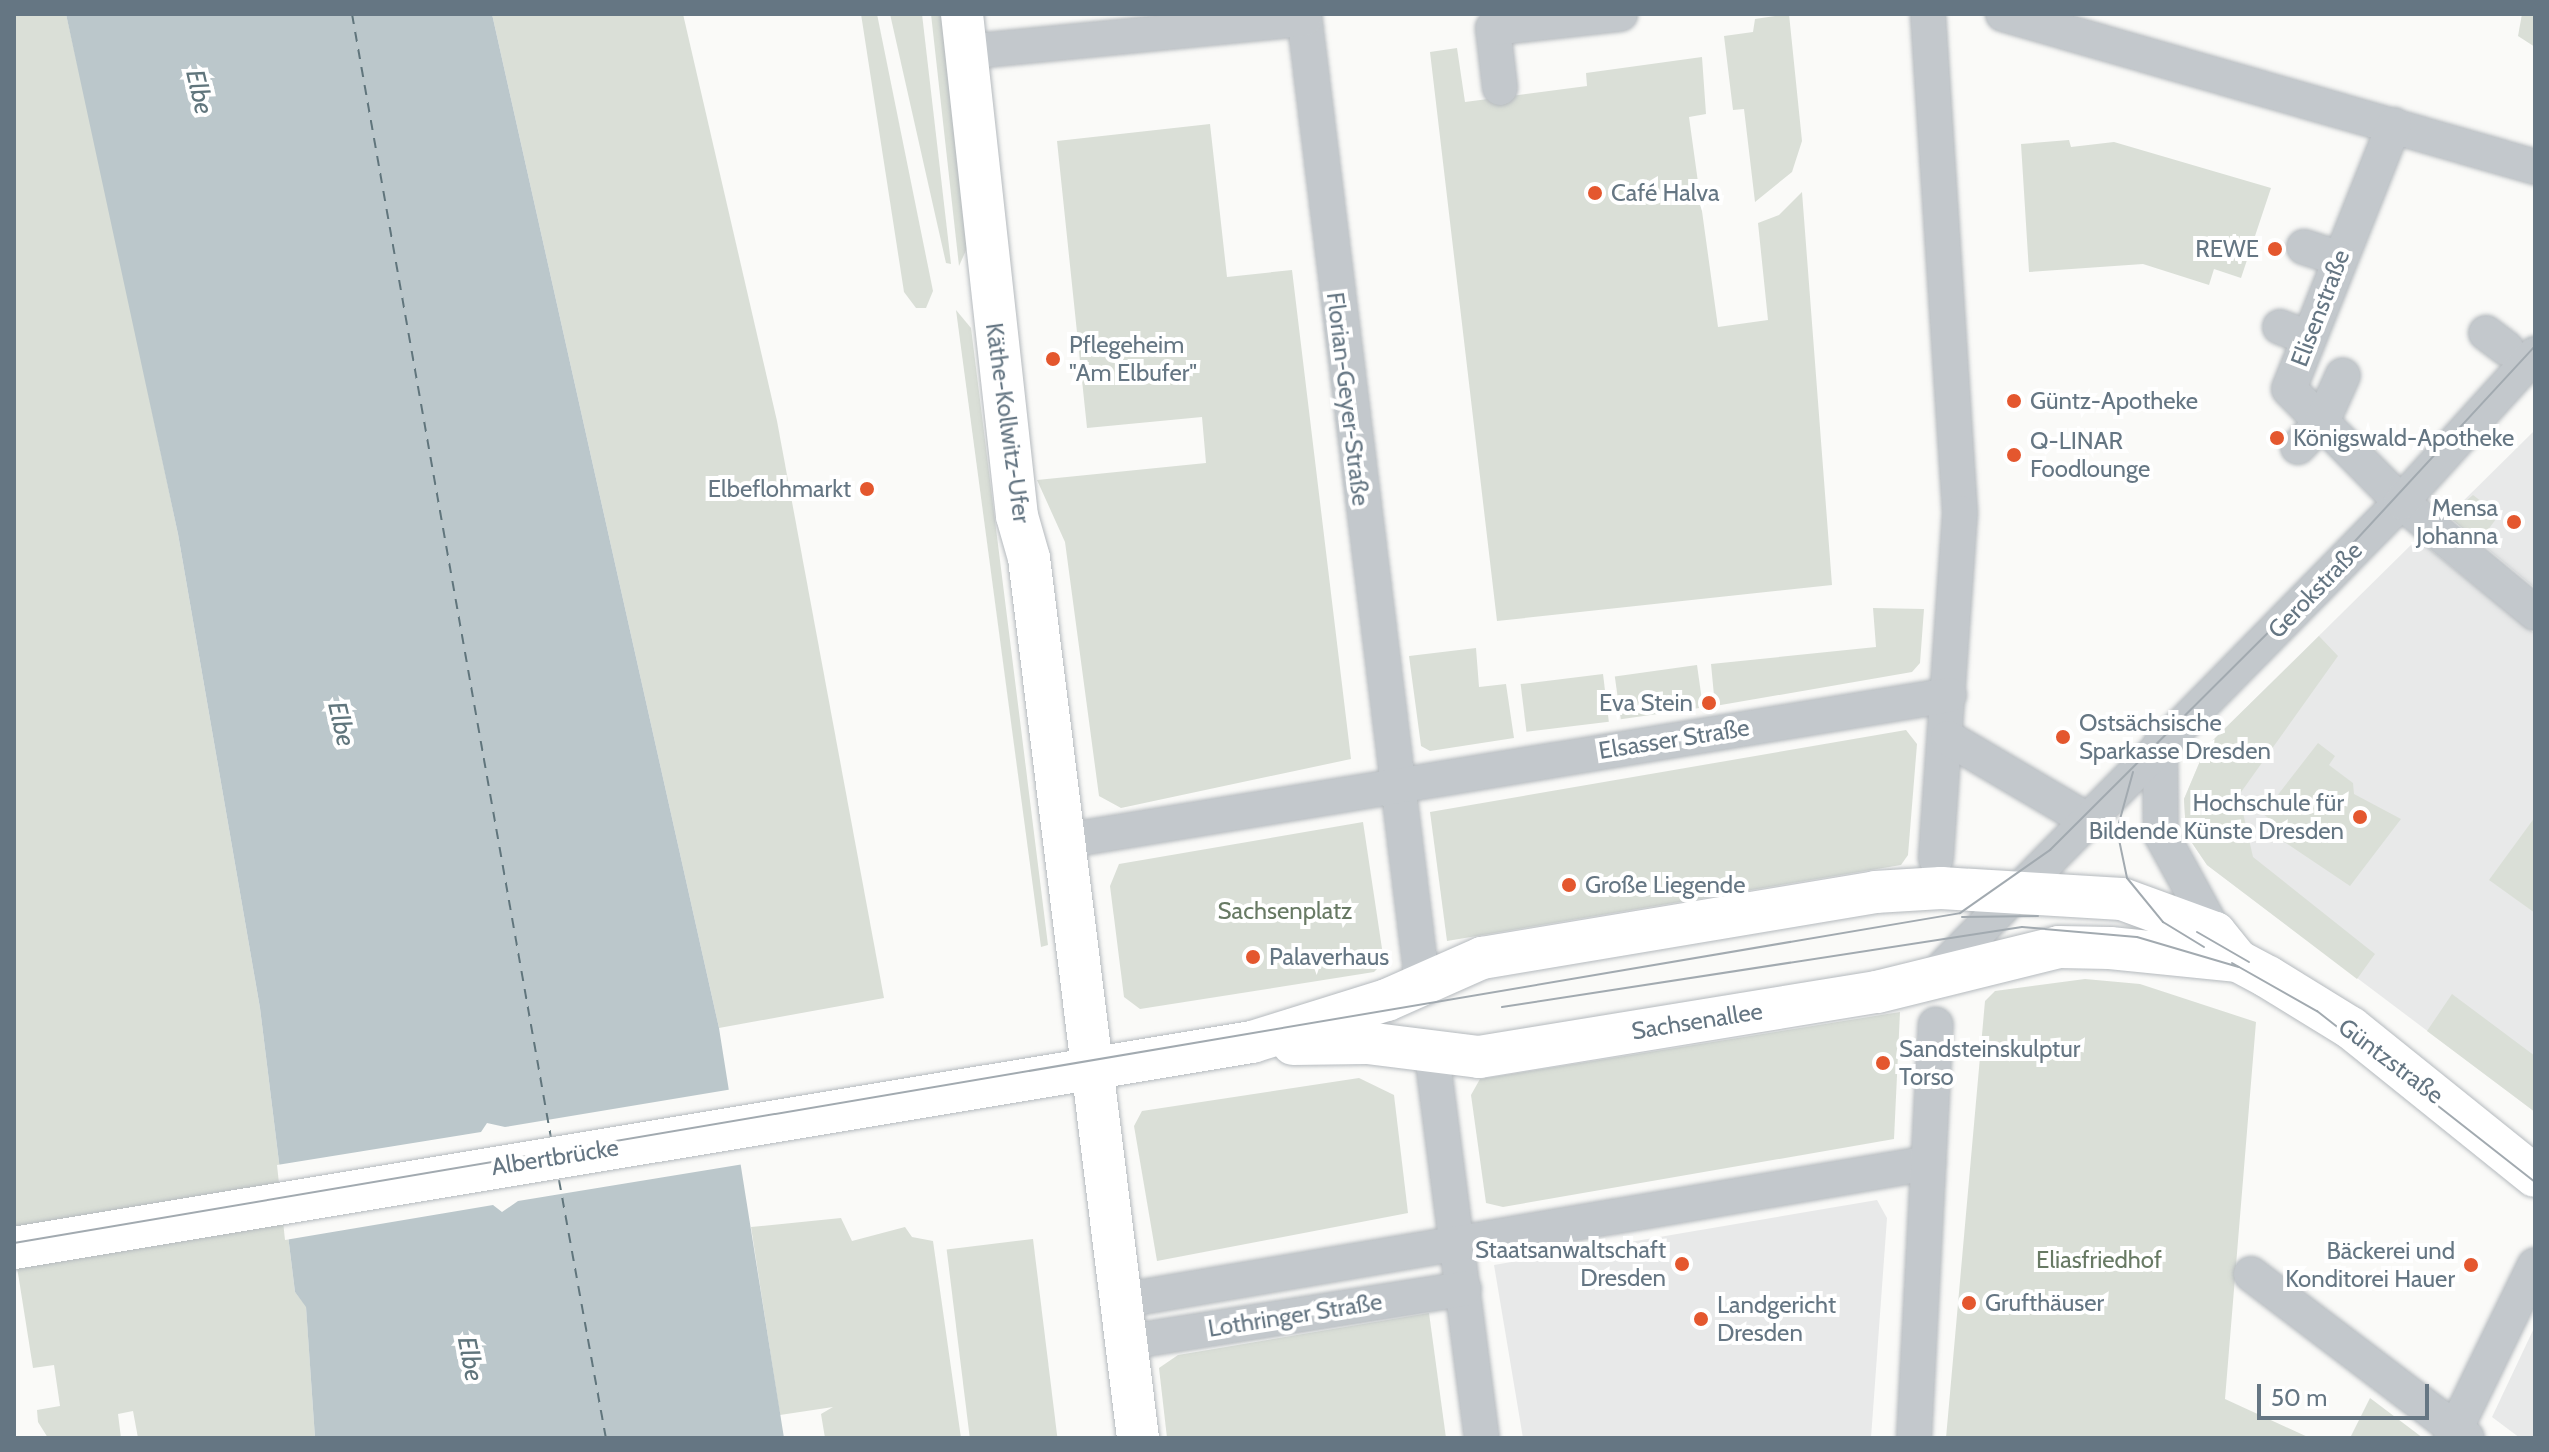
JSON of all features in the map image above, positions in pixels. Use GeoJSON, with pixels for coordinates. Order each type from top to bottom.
{"type":"FeatureCollection","features":[{"type":"Feature","properties":{"kind":"main road","name":"Käthe-Kollwitz-Ufer"},"geometry":{"type":"LineString","coordinates":[[964,33],[1017,516],[1029,558],[1064,841]]}},
{"type":"Feature","properties":{"kind":"main road"},"geometry":{"type":"LineString","coordinates":[[1064,841],[1125,1300],[1138,1438]]}},
{"type":"Feature","properties":{"kind":"main road"},"geometry":{"type":"LineString","coordinates":[[1096,1069],[1252,1042],[1387,1000],[1422,981],[1495,956],[1875,892],[1939,873]]}},
{"type":"Feature","properties":{"kind":"main road","name":"Güntzstraße"},"geometry":{"type":"LineString","coordinates":[[1939,873],[2014,891],[2122,899],[2226,947],[2351,1028],[2535,1176]]}},
{"type":"Feature","properties":{"kind":"main road","name":"Güntzstraße"},"geometry":{"type":"LineString","coordinates":[[1945,977],[2059,947],[2226,947]]}},
{"type":"Feature","properties":{"kind":"main road","name":"Sachsenallee"},"geometry":{"type":"LineString","coordinates":[[1432,1055],[1546,1047],[1945,977]]}},
{"type":"Feature","properties":{"kind":"main road"},"geometry":{"type":"LineString","coordinates":[[1252,1042],[1367,1043],[1432,1055]]}},
{"type":"Feature","properties":{"kind":"main road","name":"Albertbrücke"},"geometry":{"type":"LineString","coordinates":[[14,1248],[1096,1069]]}},
{"type":"Feature","properties":{"kind":"street"},"geometry":{"type":"LineString","coordinates":[[1500,88],[1493,28],[1620,14]]}},
{"type":"Feature","properties":{"kind":"street"},"geometry":{"type":"LineString","coordinates":[[1928,14],[1960,513],[1939,873]]}},
{"type":"Feature","properties":{"kind":"street"},"geometry":{"type":"LineString","coordinates":[[2003,14],[2535,167]]}},
{"type":"Feature","properties":{"kind":"street","name":"Käthe-Kollwitz-Ufer"},"geometry":{"type":"LineString","coordinates":[[964,33],[1304,16]]}},
{"type":"Feature","properties":{"kind":"street","name":"Florian-Geyer-Straße"},"geometry":{"type":"LineString","coordinates":[[1304,16],[1400,784]]}},
{"type":"Feature","properties":{"kind":"street","name":"Elisenstraße"},"geometry":{"type":"LineString","coordinates":[[2394,125],[2340,259],[2335,297],[2294,332],[2289,389],[2322,422],[2347,468],[2401,502],[2535,613]]}},
{"type":"Feature","properties":{"kind":"street"},"geometry":{"type":"LineString","coordinates":[[2304,247],[2340,259]]}},
{"type":"Feature","properties":{"kind":"street","name":"Gerokstraße"},"geometry":{"type":"LineString","coordinates":[[1945,977],[2014,891],[2401,502],[2509,345]]}},
{"type":"Feature","properties":{"kind":"street"},"geometry":{"type":"LineString","coordinates":[[2298,447],[2322,422],[2343,375]]}},
{"type":"Feature","properties":{"kind":"street","name":"Elsasser Straße"},"geometry":{"type":"LineString","coordinates":[[1400,784],[1949,695]]}},
{"type":"Feature","properties":{"kind":"street"},"geometry":{"type":"LineString","coordinates":[[1948,738],[2087,820]]}},
{"type":"Feature","properties":{"kind":"street","name":"Güntzstraße"},"geometry":{"type":"LineString","coordinates":[[2160,745],[2156,794],[2164,845],[2226,947]]}},
{"type":"Feature","properties":{"kind":"street"},"geometry":{"type":"LineString","coordinates":[[1064,841],[1400,784],[1422,981]]}},
{"type":"Feature","properties":{"kind":"street"},"geometry":{"type":"LineString","coordinates":[[1914,1438],[1936,1025]]}},
{"type":"Feature","properties":{"kind":"street"},"geometry":{"type":"LineString","coordinates":[[1432,1055],[1482,1438]]}},
{"type":"Feature","properties":{"kind":"street"},"geometry":{"type":"LineString","coordinates":[[1125,1300],[1928,1163]]}},
{"type":"Feature","properties":{"kind":"street"},"geometry":{"type":"LineString","coordinates":[[2251,1274],[2458,1435],[2535,1265]]}},
{"type":"Feature","properties":{"kind":"street","name":"Lothringer Straße"},"geometry":{"type":"LineString","coordinates":[[1128,1342],[1464,1289]]}},
{"type":"Feature","properties":{"kind":"shaded area"},"geometry":{"type":"Polygon","coordinates":[[[2535,430],[2535,588],[2448,516],[2535,430]]]}},
{"type":"Feature","properties":{"kind":"shaded area","name":"Hochschule für Bildende Künste Dresden"},"geometry":{"type":"Polygon","coordinates":[[[2417,539],[2535,634],[2535,1112],[2207,865],[2186,834],[2184,799],[2206,747],[2417,539]]]}},
{"type":"Feature","properties":{"kind":"shaded area","name":"Landgericht Dresden"},"geometry":{"type":"Polygon","coordinates":[[[1877,1200],[1887,1218],[1871,1438],[1523,1438],[1494,1265],[1877,1200]]]}},
{"type":"Feature","properties":{"kind":"shaded area"},"geometry":{"type":"Polygon","coordinates":[[[2535,1326],[2535,1438],[2520,1438],[2492,1417],[2535,1326]]]}},
{"type":"Feature","properties":{"kind":"green space"},"geometry":{"type":"Polygon","coordinates":[[[14,14],[66,14],[100,164],[178,534],[260,1008],[295,1292],[306,1306],[315,1438],[138,1438],[133,1411],[118,1414],[121,1438],[48,1438],[38,1422],[37,1410],[60,1406],[54,1365],[33,1368],[14,1248],[14,14]]]}},
{"type":"Feature","properties":{"kind":"green space"},"geometry":{"type":"Polygon","coordinates":[[[492,14],[683,14],[777,421],[884,998],[719,1028],[492,14]]]}},
{"type":"Feature","properties":{"kind":"green space"},"geometry":{"type":"Polygon","coordinates":[[[861,14],[877,14],[933,291],[926,308],[916,308],[904,292],[861,14]]]}},
{"type":"Feature","properties":{"kind":"green space"},"geometry":{"type":"Polygon","coordinates":[[[890,14],[922,14],[951,264],[946,263],[890,14]]]}},
{"type":"Feature","properties":{"kind":"green space"},"geometry":{"type":"Polygon","coordinates":[[[931,14],[943,14],[968,246],[959,266],[931,14]]]}},
{"type":"Feature","properties":{"kind":"green space"},"geometry":{"type":"Polygon","coordinates":[[[1789,14],[1802,141],[1792,172],[1755,202],[1744,109],[1733,110],[1724,36],[1753,32],[1755,19],[1789,14]]]}},
{"type":"Feature","properties":{"kind":"green space"},"geometry":{"type":"Polygon","coordinates":[[[2522,14],[2535,14],[2535,47],[2518,36],[2522,14]]]}},
{"type":"Feature","properties":{"kind":"green space"},"geometry":{"type":"Polygon","coordinates":[[[1457,48],[1465,102],[1587,86],[1586,73],[1702,57],[1706,114],[1689,117],[1718,327],[1768,320],[1758,223],[1779,215],[1802,192],[1832,585],[1497,621],[1430,52],[1457,48]]]}},
{"type":"Feature","properties":{"kind":"green space"},"geometry":{"type":"Polygon","coordinates":[[[1210,124],[1227,277],[1292,270],[1351,759],[1121,808],[1099,796],[1065,542],[1037,480],[1206,463],[1202,417],[1087,428],[1057,141],[1210,124]]]}},
{"type":"Feature","properties":{"kind":"green space"},"geometry":{"type":"Polygon","coordinates":[[[2069,140],[2071,147],[2114,142],[2271,188],[2241,278],[2214,269],[2209,285],[2143,264],[2029,272],[2021,144],[2069,140]]]}},
{"type":"Feature","properties":{"kind":"green space"},"geometry":{"type":"Polygon","coordinates":[[[956,310],[971,328],[1048,945],[1041,947],[956,310]]]}},
{"type":"Feature","properties":{"kind":"green space"},"geometry":{"type":"Polygon","coordinates":[[[2473,495],[2499,515],[2479,542],[2448,516],[2473,495]]]}},
{"type":"Feature","properties":{"kind":"green space"},"geometry":{"type":"Polygon","coordinates":[[[1873,608],[1924,609],[1920,663],[1912,672],[1715,706],[1711,664],[1876,647],[1873,608]]]}},
{"type":"Feature","properties":{"kind":"green space"},"geometry":{"type":"Polygon","coordinates":[[[2319,636],[2338,656],[2239,795],[2253,857],[2375,954],[2357,979],[2207,865],[2186,834],[2184,799],[2206,747],[2319,636]]]}},
{"type":"Feature","properties":{"kind":"green space"},"geometry":{"type":"Polygon","coordinates":[[[1476,648],[1479,687],[1506,684],[1514,738],[1430,751],[1421,746],[1409,656],[1476,648]]]}},
{"type":"Feature","properties":{"kind":"green space"},"geometry":{"type":"Polygon","coordinates":[[[1697,665],[1703,708],[1621,719],[1615,677],[1697,665]]]}},
{"type":"Feature","properties":{"kind":"green space"},"geometry":{"type":"Polygon","coordinates":[[[1603,674],[1609,722],[1526,732],[1521,684],[1603,674]]]}},
{"type":"Feature","properties":{"kind":"green space"},"geometry":{"type":"Polygon","coordinates":[[[1906,730],[1917,744],[1908,855],[1901,865],[1447,941],[1430,812],[1906,730]]]}},
{"type":"Feature","properties":{"kind":"green space"},"geometry":{"type":"Polygon","coordinates":[[[2318,743],[2335,756],[2329,765],[2353,783],[2354,794],[2401,819],[2350,886],[2271,833],[2275,823],[2263,814],[2318,743]]]}},
{"type":"Feature","properties":{"kind":"green space"},"geometry":{"type":"Polygon","coordinates":[[[2535,817],[2535,913],[2489,880],[2535,817]]]}},
{"type":"Feature","properties":{"kind":"green space","name":"Sachsenplatz"},"geometry":{"type":"Polygon","coordinates":[[[1363,822],[1384,962],[1374,972],[1140,1009],[1124,997],[1110,886],[1119,864],[1363,822]]]}},
{"type":"Feature","properties":{"kind":"green space","name":"Eliasfriedhof"},"geometry":{"type":"Polygon","coordinates":[[[2085,979],[2140,984],[2256,1022],[2225,1399],[2310,1438],[1946,1438],[1985,1001],[1995,991],[2085,979]]]}},
{"type":"Feature","properties":{"kind":"green space"},"geometry":{"type":"Polygon","coordinates":[[[2452,994],[2535,1056],[2535,1112],[2427,1031],[2452,994]]]}},
{"type":"Feature","properties":{"kind":"green space"},"geometry":{"type":"Polygon","coordinates":[[[1900,1012],[1894,1139],[1503,1207],[1486,1203],[1471,1095],[1480,1079],[1900,1012]]]}},
{"type":"Feature","properties":{"kind":"green space"},"geometry":{"type":"Polygon","coordinates":[[[1359,1078],[1394,1095],[1408,1213],[1157,1261],[1134,1126],[1142,1111],[1359,1078]]]}},
{"type":"Feature","properties":{"kind":"green space"},"geometry":{"type":"Polygon","coordinates":[[[841,1218],[852,1241],[905,1227],[912,1237],[933,1241],[961,1438],[825,1438],[821,1414],[833,1407],[780,1415],[751,1227],[841,1218]]]}},
{"type":"Feature","properties":{"kind":"green space"},"geometry":{"type":"Polygon","coordinates":[[[1033,1239],[1057,1438],[970,1438],[947,1250],[1033,1239]]]}},
{"type":"Feature","properties":{"kind":"green space"},"geometry":{"type":"Polygon","coordinates":[[[1429,1313],[1446,1438],[1167,1438],[1159,1368],[1178,1355],[1429,1313]]]}},
{"type":"Feature","properties":{"kind":"green space"},"geometry":{"type":"Polygon","coordinates":[[[2370,1398],[2423,1438],[2350,1438],[2370,1398]]]}},
{"type":"Feature","properties":{"kind":"water","name":"Elbe"},"geometry":{"type":"Polygon","coordinates":[[[66,14],[492,14],[719,1028],[784,1438],[315,1438],[306,1307],[295,1292],[260,1008],[178,534],[66,14]]]}},
{"type":"Feature","properties":{"kind":"pier"},"geometry":{"type":"Polygon","coordinates":[[[733,1089],[744,1164],[518,1201],[502,1212],[493,1205],[285,1240],[277,1165],[481,1132],[487,1123],[505,1127],[733,1089]]]}},
{"type":"Feature","properties":{"kind":"ferry route"},"geometry":{"type":"LineString","coordinates":[[352,14],[551,1138]]}},
{"type":"Feature","properties":{"kind":"ferry route"},"geometry":{"type":"LineString","coordinates":[[559,1180],[606,1438]]}},
{"type":"Feature","properties":{"kind":"tram line"},"geometry":{"type":"LineString","coordinates":[[14,1243],[1960,913],[2050,850],[2296,605],[2535,346]]}},
{"type":"Feature","properties":{"kind":"tram line"},"geometry":{"type":"LineString","coordinates":[[2133,772],[2117,830],[2127,878],[2163,922],[2204,947]]}},
{"type":"Feature","properties":{"kind":"tram line"},"geometry":{"type":"LineString","coordinates":[[1962,917],[2038,916]]}},
{"type":"Feature","properties":{"kind":"tram line"},"geometry":{"type":"LineString","coordinates":[[1502,1007],[2022,927],[2137,937],[2239,967]]}},
{"type":"Feature","properties":{"kind":"tram line"},"geometry":{"type":"LineString","coordinates":[[2197,932],[2249,962]]}},
{"type":"Feature","properties":{"kind":"tram line"},"geometry":{"type":"LineString","coordinates":[[2232,963],[2317,1011],[2535,1182]]}},
{"type":"Feature","properties":{"kind":"place","name":"Café Halva"},"geometry":{"type":"Point","coordinates":[1595,193]}},
{"type":"Feature","properties":{"kind":"place","name":"REWE"},"geometry":{"type":"Point","coordinates":[2275,249]}},
{"type":"Feature","properties":{"kind":"place","name":"Pflegeheim \"Am Elbufer\""},"geometry":{"type":"Point","coordinates":[1053,359]}},
{"type":"Feature","properties":{"kind":"place","name":"Güntz-Apotheke"},"geometry":{"type":"Point","coordinates":[2014,401]}},
{"type":"Feature","properties":{"kind":"place","name":"Königswald-Apotheke"},"geometry":{"type":"Point","coordinates":[2277,438]}},
{"type":"Feature","properties":{"kind":"place","name":"Q-LINAR Foodlounge"},"geometry":{"type":"Point","coordinates":[2014,455]}},
{"type":"Feature","properties":{"kind":"place","name":"Elbeflohmarkt"},"geometry":{"type":"Point","coordinates":[867,489]}},
{"type":"Feature","properties":{"kind":"place","name":"Mensa Johanna"},"geometry":{"type":"Point","coordinates":[2514,522]}},
{"type":"Feature","properties":{"kind":"place","name":"Eva Stein"},"geometry":{"type":"Point","coordinates":[1709,703]}},
{"type":"Feature","properties":{"kind":"place","name":"Ostsächsische Sparkasse Dresden"},"geometry":{"type":"Point","coordinates":[2063,737]}},
{"type":"Feature","properties":{"kind":"place","name":"Hochschule für Bildende Künste Dresden"},"geometry":{"type":"Point","coordinates":[2360,817]}},
{"type":"Feature","properties":{"kind":"place","name":"Große Liegende"},"geometry":{"type":"Point","coordinates":[1569,885]}},
{"type":"Feature","properties":{"kind":"place","name":"Palaverhaus"},"geometry":{"type":"Point","coordinates":[1253,957]}},
{"type":"Feature","properties":{"kind":"place","name":"Sandsteinskulptur Torso"},"geometry":{"type":"Point","coordinates":[1883,1063]}},
{"type":"Feature","properties":{"kind":"place","name":"Staatsanwaltschaft Dresden"},"geometry":{"type":"Point","coordinates":[1682,1264]}},
{"type":"Feature","properties":{"kind":"place","name":"Bäckerei und Konditorei Hauer"},"geometry":{"type":"Point","coordinates":[2471,1265]}},
{"type":"Feature","properties":{"kind":"place","name":"Grufthäuser"},"geometry":{"type":"Point","coordinates":[1969,1303]}},
{"type":"Feature","properties":{"kind":"place","name":"Landgericht Dresden"},"geometry":{"type":"Point","coordinates":[1701,1319]}}]}
